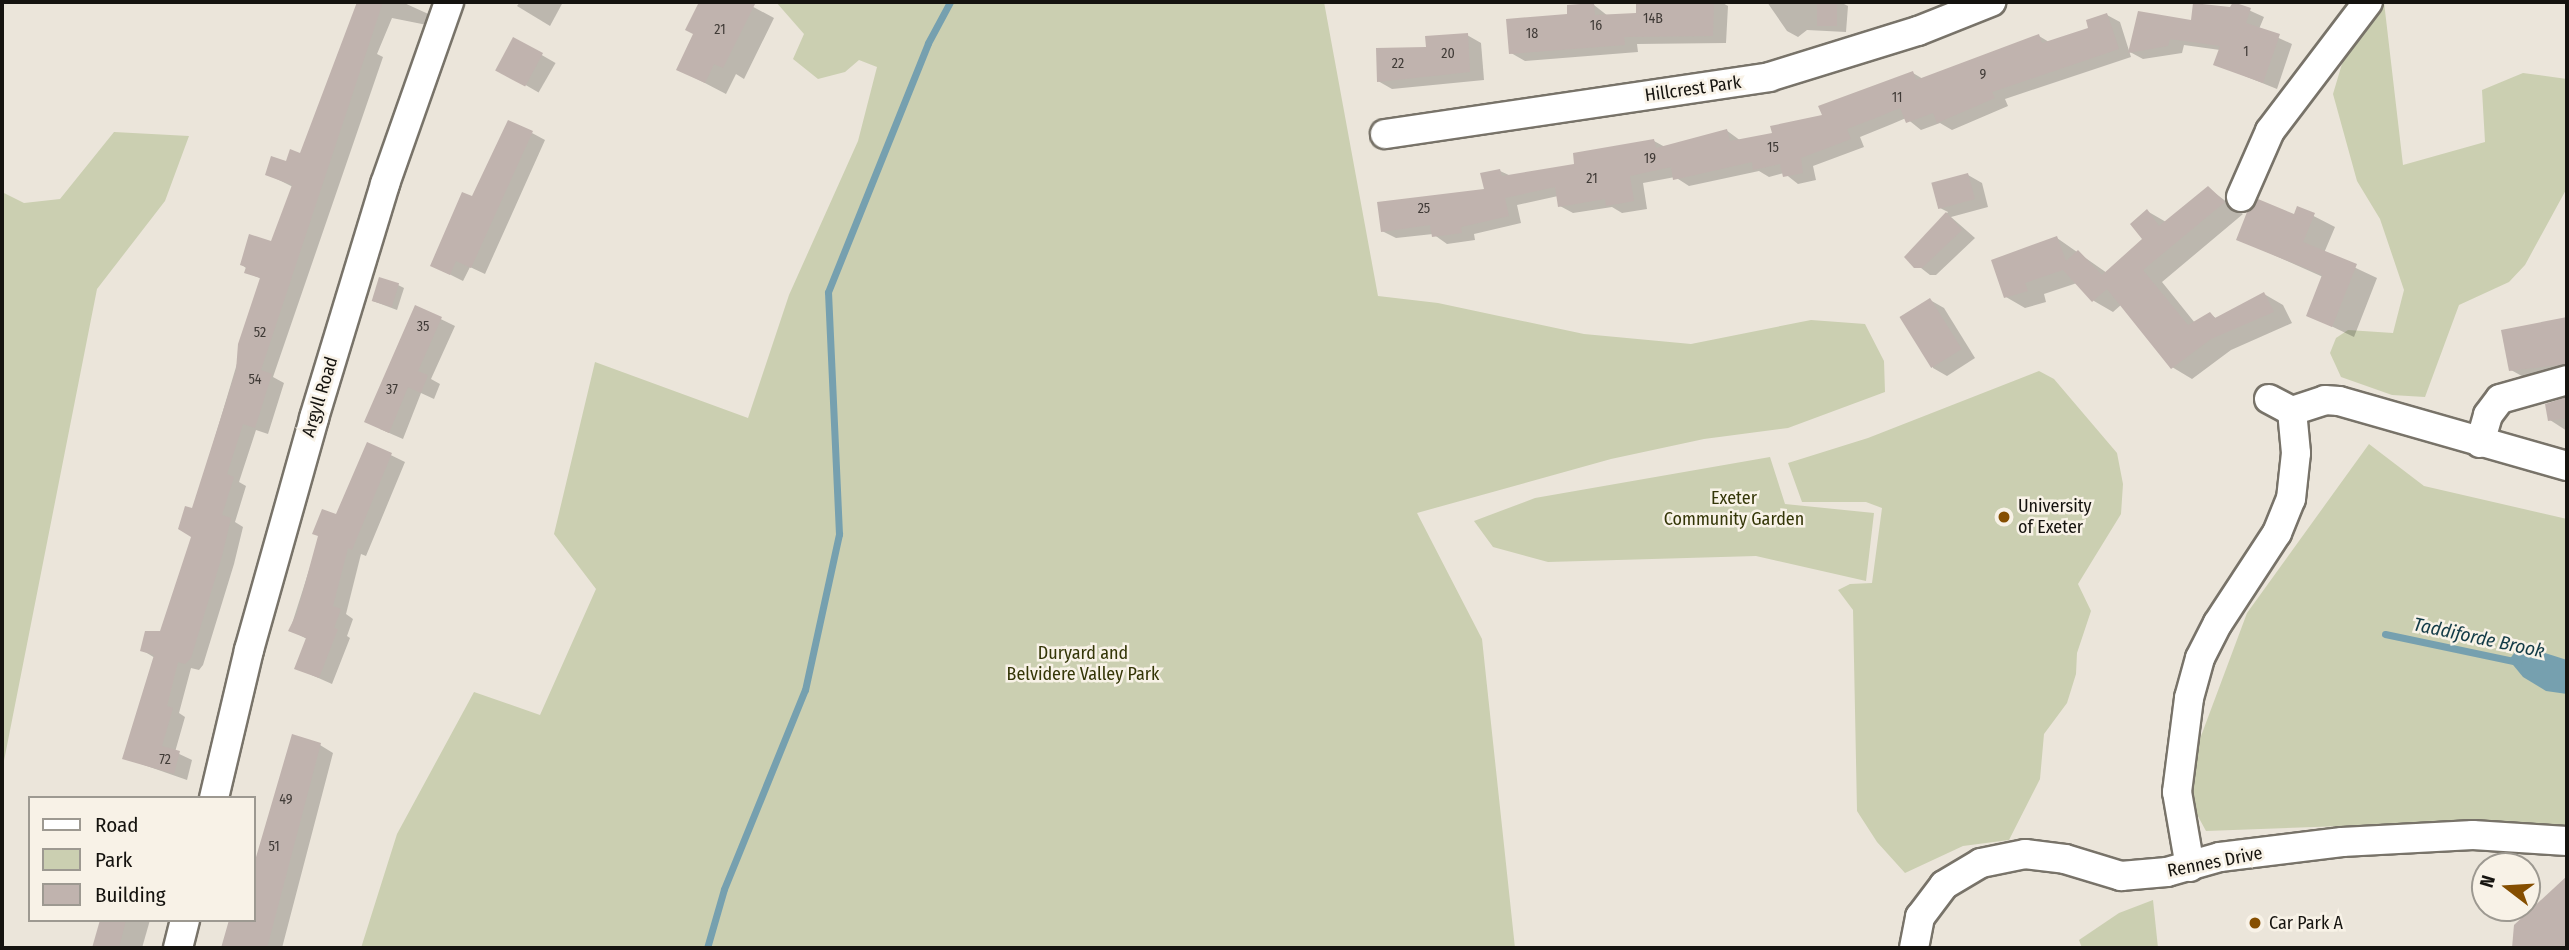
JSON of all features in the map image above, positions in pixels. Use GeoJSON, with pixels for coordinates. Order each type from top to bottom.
{"type":"FeatureCollection","features":[{"type":"Feature","properties":{"kind":"street","name":"Argyll Road"},"geometry":{"type":"LineString","coordinates":[[214,796],[249,650],[314,418],[385,184],[449,2]]}},
{"type":"Feature","properties":{"kind":"street","name":"Hillcrest Park"},"geometry":{"type":"LineString","coordinates":[[1385,134],[1769,77],[1918,31],[1991,2]]}},
{"type":"Feature","properties":{"kind":"street"},"geometry":{"type":"LineString","coordinates":[[2241,197],[2270,131],[2367,2]]}},
{"type":"Feature","properties":{"kind":"street"},"geometry":{"type":"LineString","coordinates":[[2480,443],[2488,415],[2500,399],[2567,380]]}},
{"type":"Feature","properties":{"kind":"street"},"geometry":{"type":"LineString","coordinates":[[2190,867],[2177,792],[2189,698],[2200,658],[2218,623],[2277,533],[2291,499],[2296,453],[2281,405],[2339,401],[2567,466]]}},
{"type":"Feature","properties":{"kind":"street","name":"Rennes Drive"},"geometry":{"type":"LineString","coordinates":[[1914,948],[1920,917],[1929,901],[1944,885],[1981,863],[2043,854],[2121,876],[2190,867],[2220,857],[2409,837],[2567,841]]}},
{"type":"Feature","properties":{"kind":"street"},"geometry":{"type":"LineString","coordinates":[[178,948],[184,922]]}},
{"type":"Feature","properties":{"kind":"green space","name":"Duryard and Belvidere Valley Park"},"geometry":{"type":"Polygon","coordinates":[[[776,2],[1324,2],[1378,296],[1438,303],[1584,334],[1691,344],[1811,320],[1865,324],[1884,361],[1885,392],[1788,428],[1704,439],[1611,459],[1417,513],[1482,639],[1515,948],[361,948],[397,834],[474,692],[540,715],[596,589],[554,534],[595,362],[748,418],[789,295],[858,141],[877,67],[859,60],[845,72],[818,79],[793,59],[804,34],[776,2]]]}},
{"type":"Feature","properties":{"kind":"green space"},"geometry":{"type":"Polygon","coordinates":[[[2379,2],[2384,2],[2403,165],[2485,142],[2482,90],[2523,73],[2567,79],[2567,188],[2525,265],[2509,282],[2459,305],[2425,397],[2392,395],[2341,377],[2330,353],[2336,338],[2348,330],[2393,333],[2404,290],[2380,219],[2357,181],[2333,94],[2347,47],[2379,2]]]}},
{"type":"Feature","properties":{"kind":"green space"},"geometry":{"type":"Polygon","coordinates":[[[114,132],[189,136],[165,201],[97,289],[2,771],[2,192],[24,203],[60,199],[114,132]]]}},
{"type":"Feature","properties":{"kind":"green space"},"geometry":{"type":"Polygon","coordinates":[[[2039,371],[2054,379],[2117,453],[2123,484],[2121,514],[2078,584],[2091,611],[2077,653],[2076,674],[2067,703],[2044,734],[2040,779],[2009,840],[1963,846],[1905,873],[1877,842],[1857,811],[1853,610],[1838,590],[1850,584],[1872,583],[1882,508],[1866,502],[1802,502],[1788,463],[1868,438],[2039,371]]]}},
{"type":"Feature","properties":{"kind":"green space"},"geometry":{"type":"Polygon","coordinates":[[[2369,444],[2424,486],[2567,519],[2567,828],[2455,822],[2206,831],[2182,787],[2247,613],[2369,444]]]}},
{"type":"Feature","properties":{"kind":"green space","name":"Exeter Community Garden"},"geometry":{"type":"Polygon","coordinates":[[[1770,457],[1785,504],[1874,513],[1866,581],[1756,556],[1548,562],[1493,547],[1474,521],[1535,498],[1770,457]]]}},
{"type":"Feature","properties":{"kind":"green space"},"geometry":{"type":"Polygon","coordinates":[[[2153,900],[2158,948],[2082,948],[2079,940],[2119,913],[2153,900]]]}},
{"type":"Feature","properties":{"kind":"water"},"geometry":{"type":"Polygon","coordinates":[[[2515,652],[2545,653],[2567,660],[2567,694],[2546,691],[2523,677],[2509,660],[2515,652]]]}},
{"type":"Feature","properties":{"kind":"building"},"geometry":{"type":"Polygon","coordinates":[[[357,2],[383,2],[261,370],[272,374],[255,428],[243,424],[227,474],[234,477],[222,515],[231,518],[222,556],[191,658],[185,664],[178,662],[167,706],[173,708],[162,746],[180,751],[174,774],[122,759],[154,655],[140,651],[145,631],[160,631],[191,537],[178,529],[185,506],[192,508],[236,370],[238,344],[260,278],[244,273],[246,267],[240,265],[249,234],[271,241],[292,185],[265,175],[271,156],[286,161],[290,149],[300,153],[357,2]]]}},
{"type":"Feature","properties":{"kind":"building"},"geometry":{"type":"Polygon","coordinates":[[[699,2],[756,2],[723,68],[714,64],[705,83],[676,70],[693,34],[685,30],[699,2]]]}},
{"type":"Feature","properties":{"kind":"building"},"geometry":{"type":"Polygon","coordinates":[[[1636,2],[1714,2],[1713,36],[1624,37],[1625,45],[1509,54],[1506,19],[1567,14],[1567,5],[1594,3],[1595,15],[1636,13],[1636,2]]]}},
{"type":"Feature","properties":{"kind":"building"},"geometry":{"type":"Polygon","coordinates":[[[1817,2],[1837,2],[1837,26],[1817,26],[1817,2]]]}},
{"type":"Feature","properties":{"kind":"building"},"geometry":{"type":"Polygon","coordinates":[[[2233,2],[2251,8],[2246,23],[2280,34],[2263,83],[2213,65],[2220,46],[2170,39],[2168,46],[2128,53],[2138,11],[2191,20],[2193,3],[2230,7],[2233,2]]]}},
{"type":"Feature","properties":{"kind":"building"},"geometry":{"type":"Polygon","coordinates":[[[2107,13],[2119,49],[1992,92],[1995,98],[1937,123],[1933,113],[1906,123],[1900,108],[1847,129],[1851,139],[1801,158],[1803,173],[1783,177],[1780,164],[1753,170],[1752,162],[1673,180],[1671,167],[1630,176],[1634,201],[1606,206],[1605,199],[1558,207],[1555,187],[1505,198],[1509,216],[1461,227],[1462,233],[1432,237],[1430,225],[1381,232],[1377,202],[1484,189],[1480,173],[1500,169],[1502,176],[1574,164],[1573,153],[1654,139],[1656,148],[1727,129],[1730,141],[1772,133],[1770,126],[1822,115],[1818,106],[1913,71],[1916,80],[2039,34],[2042,43],[2088,28],[2086,20],[2107,13]]]}},
{"type":"Feature","properties":{"kind":"building"},"geometry":{"type":"Polygon","coordinates":[[[1468,33],[1470,72],[1377,82],[1376,48],[1426,47],[1425,36],[1468,33]]]}},
{"type":"Feature","properties":{"kind":"building"},"geometry":{"type":"Polygon","coordinates":[[[513,37],[543,53],[525,87],[495,71],[513,37]]]}},
{"type":"Feature","properties":{"kind":"building"},"geometry":{"type":"Polygon","coordinates":[[[508,120],[533,131],[471,268],[456,261],[450,275],[430,266],[462,192],[472,196],[508,120]]]}},
{"type":"Feature","properties":{"kind":"building"},"geometry":{"type":"Polygon","coordinates":[[[1968,173],[1975,199],[1938,209],[1931,183],[1968,173]]]}},
{"type":"Feature","properties":{"kind":"building"},"geometry":{"type":"Polygon","coordinates":[[[2208,186],[2225,202],[2143,270],[2188,325],[2210,312],[2215,318],[2264,292],[2274,312],[2211,339],[2171,369],[2107,289],[2092,302],[2063,270],[2025,283],[2028,291],[2004,298],[1991,260],[2057,236],[2066,261],[2078,250],[2102,275],[2142,239],[2130,224],[2147,209],[2159,226],[2208,186]]]}},
{"type":"Feature","properties":{"kind":"building"},"geometry":{"type":"Polygon","coordinates":[[[2258,199],[2294,214],[2297,206],[2315,213],[2303,242],[2357,264],[2332,327],[2306,316],[2322,275],[2236,240],[2247,212],[2258,199]]]}},
{"type":"Feature","properties":{"kind":"building"},"geometry":{"type":"Polygon","coordinates":[[[1946,212],[1962,230],[1922,268],[1914,268],[1904,257],[1946,212]]]}},
{"type":"Feature","properties":{"kind":"building"},"geometry":{"type":"Polygon","coordinates":[[[379,277],[399,283],[392,307],[372,301],[379,277]]]}},
{"type":"Feature","properties":{"kind":"building"},"geometry":{"type":"Polygon","coordinates":[[[1930,298],[1962,349],[1931,368],[1899,317],[1930,298]]]}},
{"type":"Feature","properties":{"kind":"building"},"geometry":{"type":"Polygon","coordinates":[[[415,305],[442,317],[418,371],[428,375],[421,393],[408,387],[389,433],[364,422],[415,305]]]}},
{"type":"Feature","properties":{"kind":"building"},"geometry":{"type":"Polygon","coordinates":[[[2567,317],[2567,364],[2509,371],[2501,330],[2567,317]]]}},
{"type":"Feature","properties":{"kind":"building"},"geometry":{"type":"Polygon","coordinates":[[[2567,397],[2567,418],[2548,421],[2545,404],[2567,397]]]}},
{"type":"Feature","properties":{"kind":"building"},"geometry":{"type":"Polygon","coordinates":[[[367,442],[392,453],[352,550],[348,548],[333,606],[341,609],[334,628],[338,629],[319,678],[294,669],[306,638],[288,631],[297,613],[318,536],[312,534],[322,509],[336,514],[367,442]]]}},
{"type":"Feature","properties":{"kind":"building"},"geometry":{"type":"Polygon","coordinates":[[[292,734],[321,743],[267,948],[221,948],[228,922],[256,922],[256,857],[292,734]]]}},
{"type":"Feature","properties":{"kind":"building"},"geometry":{"type":"Polygon","coordinates":[[[2567,876],[2567,948],[2512,948],[2514,925],[2517,922],[2541,922],[2541,900],[2567,876]]]}},
{"type":"Feature","properties":{"kind":"building"},"geometry":{"type":"Polygon","coordinates":[[[99,922],[126,922],[119,948],[92,948],[99,922]]]}},
{"type":"Feature","properties":{"kind":"waterway"},"geometry":{"type":"LineString","coordinates":[[707,948],[724,889],[805,690],[839,534],[828,292],[928,43],[950,2]]}},
{"type":"Feature","properties":{"kind":"waterway","name":"Taddiforde Brook"},"geometry":{"type":"LineString","coordinates":[[2385,634],[2518,662]]}},
{"type":"Feature","properties":{"kind":"place","name":"University of Exeter"},"geometry":{"type":"Point","coordinates":[2004,517]}},
{"type":"Feature","properties":{"kind":"place","name":"Car Park A"},"geometry":{"type":"Point","coordinates":[2255,923]}}]}
